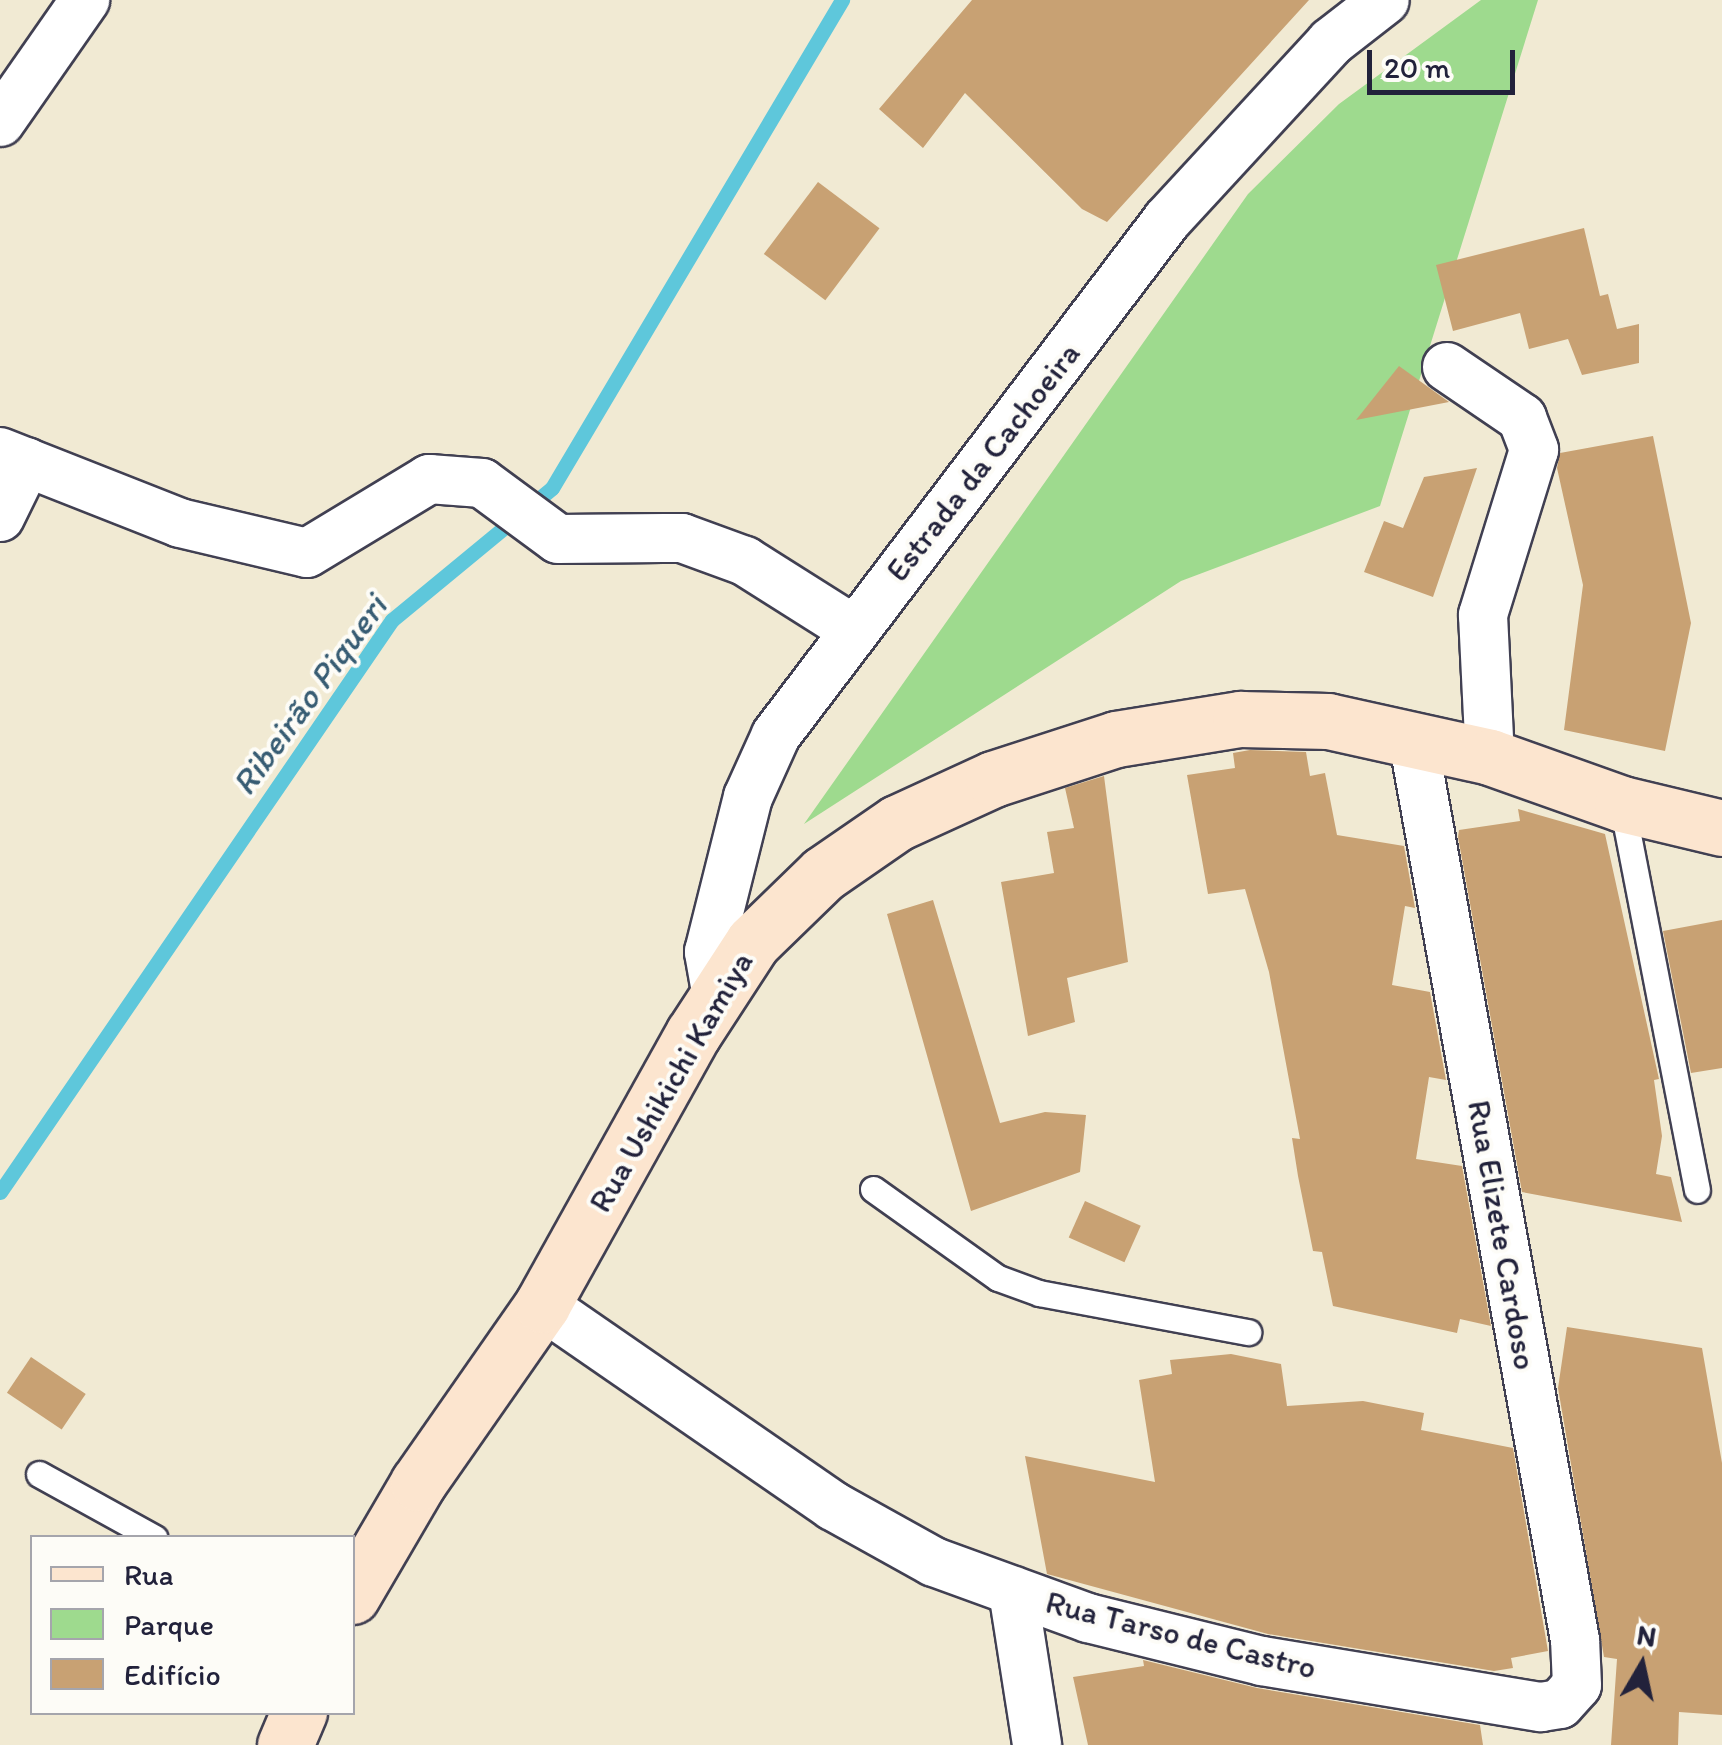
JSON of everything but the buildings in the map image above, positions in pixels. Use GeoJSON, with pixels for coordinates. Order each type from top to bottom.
{"type":"FeatureCollection","features":[{"type":"Feature","properties":{"kind":"main road","name":"Rua Ushikichi Kamiya"},"geometry":{"type":"LineString","coordinates":[[355,1591],[418,1482],[542,1305],[752,942],[823,874],[897,822],[993,778],[1116,739],[1240,719],[1328,721],[1490,756],[1622,804],[1722,828]]}},
{"type":"Feature","properties":{"kind":"main road"},"geometry":{"type":"LineString","coordinates":[[285,1745],[298,1715]]}},
{"type":"Feature","properties":{"kind":"street"},"geometry":{"type":"LineString","coordinates":[[0,122],[85,0]]}},
{"type":"Feature","properties":{"kind":"street","name":"Estrada da Cachoeira"},"geometry":{"type":"LineString","coordinates":[[718,997],[709,952],[748,796],[776,735],[1167,220],[1331,42],[1385,0]]}},
{"type":"Feature","properties":{"kind":"street"},"geometry":{"type":"LineString","coordinates":[[1447,366],[1522,418],[1534,450],[1483,615],[1490,756]]}},
{"type":"Feature","properties":{"kind":"street"},"geometry":{"type":"LineString","coordinates":[[0,517],[14,457],[180,523],[307,553],[430,478],[482,483],[558,539],[682,538],[745,560],[854,630]]}},
{"type":"Feature","properties":{"kind":"street","name":"Rua Elizete Cardoso"},"geometry":{"type":"LineString","coordinates":[[1413,739],[1575,1640],[1572,1696],[1540,1707]]}},
{"type":"Feature","properties":{"kind":"street","name":"Rua Tarso de Castro"},"geometry":{"type":"LineString","coordinates":[[542,1305],[833,1506],[934,1562],[1088,1618],[1262,1661],[1540,1707]]}},
{"type":"Feature","properties":{"kind":"street"},"geometry":{"type":"LineString","coordinates":[[1013,1591],[1037,1745]]}},
{"type":"Feature","properties":{"kind":"lane"},"geometry":{"type":"LineString","coordinates":[[1622,804],[1698,1190]]}},
{"type":"Feature","properties":{"kind":"lane"},"geometry":{"type":"LineString","coordinates":[[873,1189],[998,1278],[1039,1293],[1248,1332]]}},
{"type":"Feature","properties":{"kind":"lane"},"geometry":{"type":"LineString","coordinates":[[38,1474],[150,1535]]}},
{"type":"Feature","properties":{"kind":"green space"},"geometry":{"type":"Polygon","coordinates":[[[1481,0],[1538,0],[1380,506],[1181,581],[804,824],[1248,194],[1339,104],[1481,0]]]}},
{"type":"Feature","properties":{"kind":"waterway","name":"Ribeirão Piqueri"},"geometry":{"type":"LineString","coordinates":[[0,1192],[392,620],[552,488],[842,0]]}}]}
